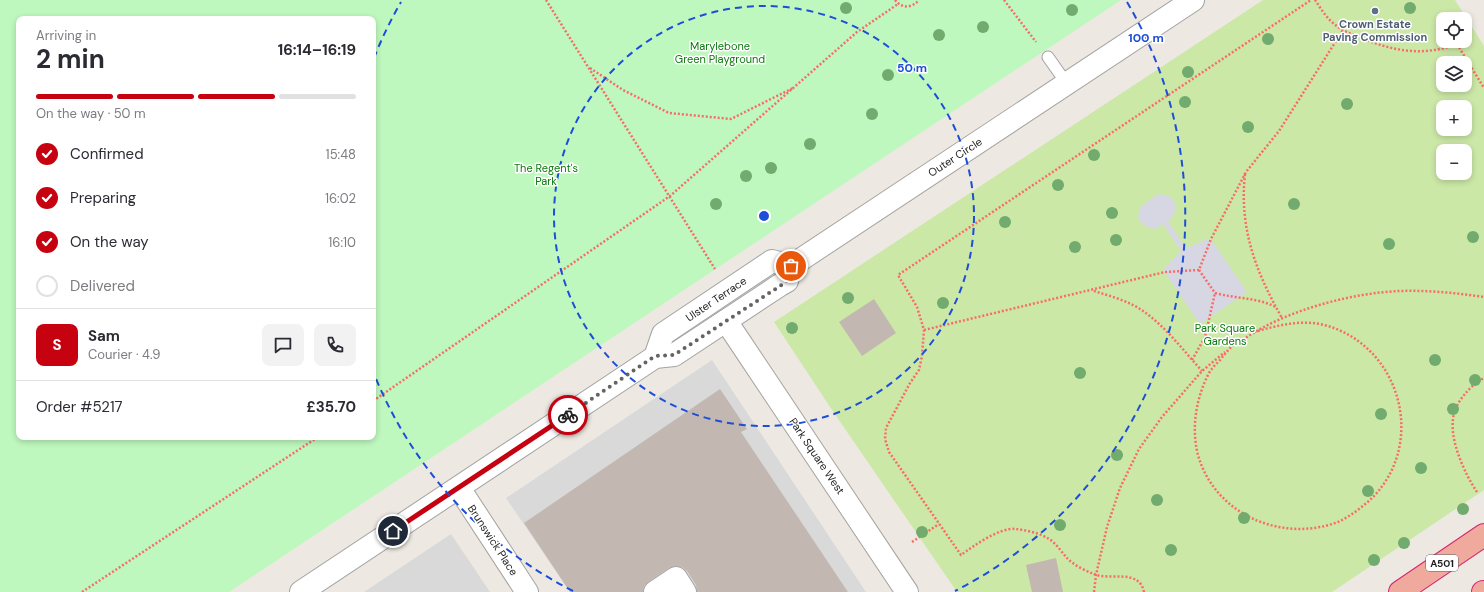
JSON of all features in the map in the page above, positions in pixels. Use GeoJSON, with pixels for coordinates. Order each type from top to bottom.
{"type":"FeatureCollection","features":[{"type":"Feature","properties":{"kind":"highway","name":"A501"},"geometry":{"type":"LineString","coordinates":[[1400,592],[1484,535]]}},
{"type":"Feature","properties":{"kind":"street","name":"Outer Circle"},"geometry":{"type":"LineString","coordinates":[[791,266],[1193,0]]}},
{"type":"Feature","properties":{"kind":"street","name":"Ulster Terrace"},"geometry":{"type":"LineString","coordinates":[[655,356],[663,334],[772,261],[791,266]]}},
{"type":"Feature","properties":{"kind":"street"},"geometry":{"type":"LineString","coordinates":[[301,592],[655,356],[674,355],[787,281],[791,266]]}},
{"type":"Feature","properties":{"kind":"street","name":"Park Square West"},"geometry":{"type":"LineString","coordinates":[[726,321],[907,592]]}},
{"type":"Feature","properties":{"kind":"street","name":"Brunswick Place"},"geometry":{"type":"LineString","coordinates":[[459,488],[527,592]]}},
{"type":"Feature","properties":{"kind":"street"},"geometry":{"type":"LineString","coordinates":[[655,592],[676,578],[685,592]]}},
{"type":"Feature","properties":{"kind":"lane"},"geometry":{"type":"LineString","coordinates":[[1048,57],[1067,84]]}},
{"type":"Feature","properties":{"kind":"path"},"geometry":{"type":"LineString","coordinates":[[546,0],[719,274]]}},
{"type":"Feature","properties":{"kind":"path"},"geometry":{"type":"LineString","coordinates":[[895,0],[898,4],[905,7],[911,7],[919,0]]}},
{"type":"Feature","properties":{"kind":"path"},"geometry":{"type":"LineString","coordinates":[[1004,0],[1048,57]]}},
{"type":"Feature","properties":{"kind":"path"},"geometry":{"type":"LineString","coordinates":[[1144,592],[1142,585],[1133,578],[1096,575],[1069,560],[1049,539],[1032,531],[1012,528],[991,536],[961,555],[889,452],[885,439],[886,428],[910,383],[919,370],[922,356],[924,330],[918,307],[898,275],[1311,0]]}},
{"type":"Feature","properties":{"kind":"path"},"geometry":{"type":"LineString","coordinates":[[1315,0],[1332,22],[1343,30],[1377,45],[1394,49],[1434,51],[1457,44],[1484,88]]}},
{"type":"Feature","properties":{"kind":"path"},"geometry":{"type":"LineString","coordinates":[[376,399],[670,196],[857,32],[898,4]]}},
{"type":"Feature","properties":{"kind":"path"},"geometry":{"type":"LineString","coordinates":[[1199,270],[1211,239],[1246,172],[1279,131],[1343,30]]}},
{"type":"Feature","properties":{"kind":"path"},"geometry":{"type":"LineString","coordinates":[[589,68],[623,90],[669,113],[731,119],[797,86]]}},
{"type":"Feature","properties":{"kind":"path"},"geometry":{"type":"LineString","coordinates":[[1246,172],[1243,195],[1244,220],[1254,260],[1267,292],[1282,318]]}},
{"type":"Feature","properties":{"kind":"path"},"geometry":{"type":"LineString","coordinates":[[924,330],[1165,272],[1199,270]]}},
{"type":"Feature","properties":{"kind":"path"},"geometry":{"type":"LineString","coordinates":[[1199,270],[1215,293],[1228,297],[1265,302],[1276,307]]}},
{"type":"Feature","properties":{"kind":"path"},"geometry":{"type":"LineString","coordinates":[[1092,290],[1142,310],[1165,329],[1202,371]]}},
{"type":"Feature","properties":{"kind":"path"},"geometry":{"type":"LineString","coordinates":[[1094,592],[1096,575],[1108,527],[1120,488],[1139,449],[1162,417],[1202,371],[1232,346],[1254,332],[1282,318],[1360,295],[1399,291],[1440,292],[1484,297]]}},
{"type":"Feature","properties":{"kind":"path"},"geometry":{"type":"LineString","coordinates":[[1192,360],[1205,337],[1215,293]]}},
{"type":"Feature","properties":{"kind":"path"},"geometry":{"type":"LineString","coordinates":[[1232,346],[1210,371],[1198,397],[1194,426],[1195,434],[1198,455],[1210,482],[1230,504],[1254,520],[1282,529],[1311,529],[1339,522],[1364,506],[1384,485],[1397,459],[1402,430],[1399,402],[1389,374],[1371,352],[1348,334],[1320,324],[1291,323],[1254,332]]}},
{"type":"Feature","properties":{"kind":"path"},"geometry":{"type":"LineString","coordinates":[[1477,492],[1458,451],[1453,435],[1453,418],[1458,403],[1469,389],[1484,378]]}},
{"type":"Feature","properties":{"kind":"path"},"geometry":{"type":"LineString","coordinates":[[82,592],[313,440]]}},
{"type":"Feature","properties":{"kind":"path"},"geometry":{"type":"LineString","coordinates":[[912,542],[939,524]]}},
{"type":"Feature","properties":{"kind":"shaded area"},"geometry":{"type":"Polygon","coordinates":[[[1158,194],[1170,196],[1176,205],[1174,215],[1168,221],[1186,248],[1210,238],[1247,292],[1200,324],[1163,270],[1181,251],[1163,224],[1155,229],[1144,226],[1138,218],[1140,207],[1158,194]]]}},
{"type":"Feature","properties":{"kind":"shaded area"},"geometry":{"type":"Polygon","coordinates":[[[712,360],[866,592],[570,592],[506,498],[712,360]]]}},
{"type":"Feature","properties":{"kind":"shaded area"},"geometry":{"type":"Polygon","coordinates":[[[451,534],[490,592],[364,592],[451,534]]]}},
{"type":"Feature","properties":{"kind":"green space","name":"The Regent's Park"},"geometry":{"type":"Polygon","coordinates":[[[0,0],[1121,0],[229,592],[0,592],[0,0]]]}},
{"type":"Feature","properties":{"kind":"green space","name":"Park Square Gardens"},"geometry":{"type":"Polygon","coordinates":[[[1263,0],[1455,0],[1463,12],[1436,12],[1436,48],[1472,48],[1472,27],[1484,46],[1484,490],[1332,592],[957,592],[832,410],[774,322],[1263,0]]]}},
{"type":"Feature","properties":{"kind":"building"},"geometry":{"type":"Polygon","coordinates":[[[874,299],[896,333],[862,356],[839,322],[874,299]]]}},
{"type":"Feature","properties":{"kind":"building"},"geometry":{"type":"Polygon","coordinates":[[[720,389],[747,429],[741,432],[848,592],[697,592],[696,585],[687,571],[682,567],[676,566],[669,568],[648,582],[644,586],[643,592],[570,592],[524,523],[720,389]]]}},
{"type":"Feature","properties":{"kind":"building"},"geometry":{"type":"Polygon","coordinates":[[[1056,558],[1063,592],[1032,592],[1026,565],[1056,558]]]}},
{"type":"Feature","properties":{"kind":"way so far"},"geometry":{"type":"LineString","coordinates":[[568,415],[655,356],[674,355],[780,286],[787,281],[791,266]]}},
{"type":"Feature","properties":{"kind":"place","name":"Crown Estate Paving Commission"},"geometry":{"type":"Point","coordinates":[1375,11]}},
{"type":"Feature","properties":{"kind":"route"},"geometry":{"type":"LineString","coordinates":[[393,531],[568,415]]}},
{"type":"Feature","properties":{"kind":"park label","name":"Marylebone Green Playground"},"geometry":{"type":"Point","coordinates":[720,52]}}]}
